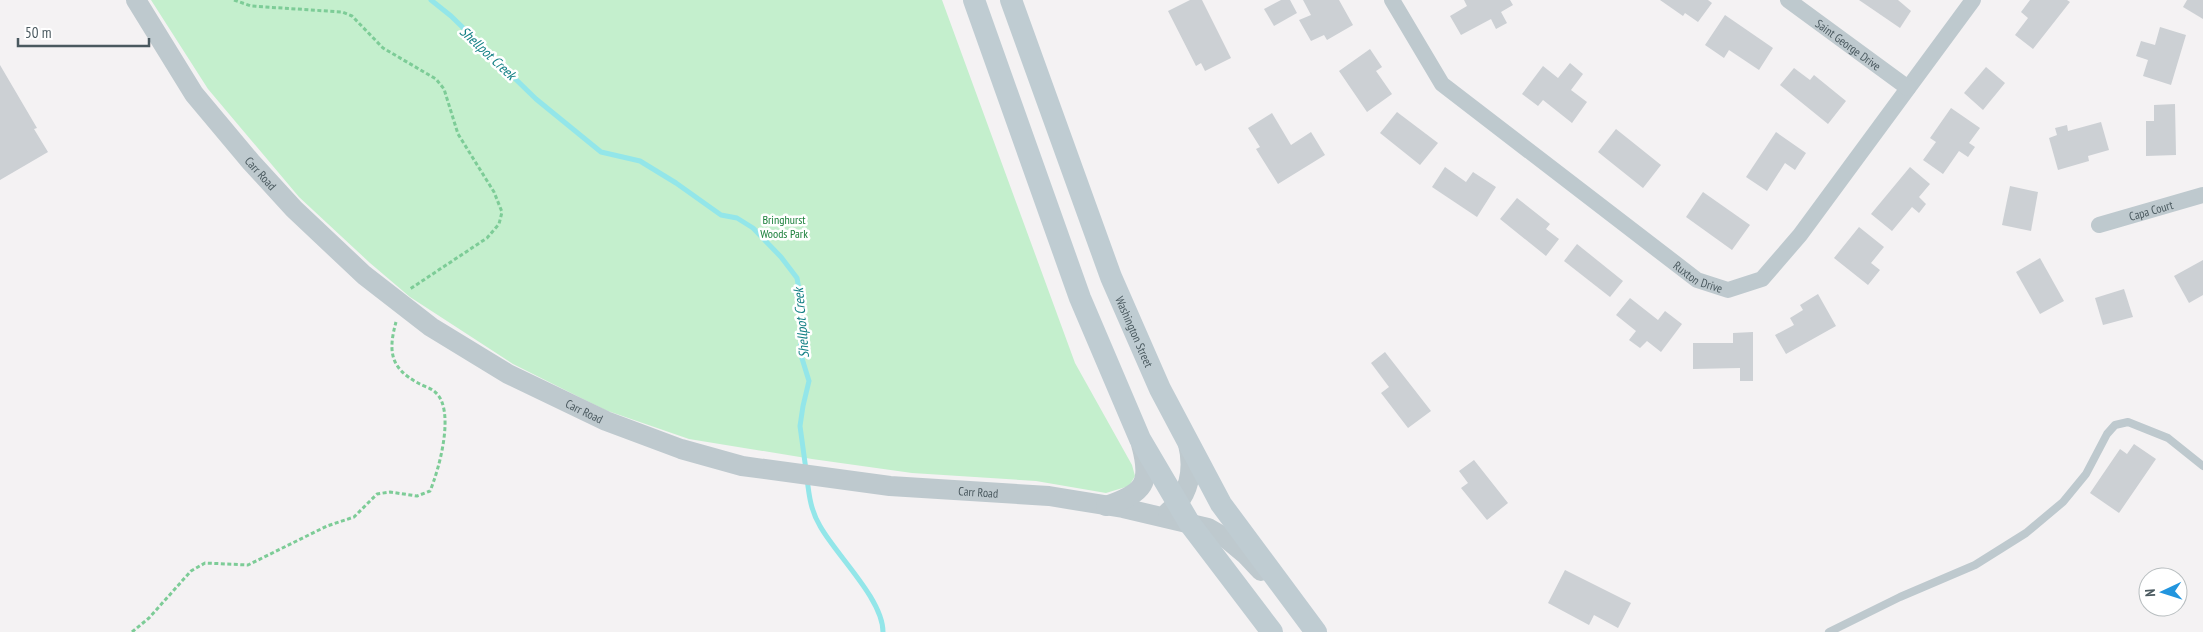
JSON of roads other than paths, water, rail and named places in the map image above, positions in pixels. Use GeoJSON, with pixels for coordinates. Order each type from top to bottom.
{"type":"FeatureCollection","features":[{"type":"Feature","properties":{"kind":"main road"},"geometry":{"type":"LineString","coordinates":[[974,0],[1080,298],[1140,439],[1190,524],[1272,632]]}},
{"type":"Feature","properties":{"kind":"main road","name":"Washington Street"},"geometry":{"type":"LineString","coordinates":[[1011,0],[1111,277],[1160,389],[1222,504],[1312,628]]}},
{"type":"Feature","properties":{"kind":"street","name":"Carr Road"},"geometry":{"type":"LineString","coordinates":[[136,0],[194,94],[250,162],[301,216],[364,275],[431,327],[508,374],[606,421],[681,449],[742,466],[890,486],[1049,496],[1157,516],[1208,528],[1227,539],[1245,554],[1312,628]]}},
{"type":"Feature","properties":{"kind":"street","name":"Ruxton Drive"},"geometry":{"type":"LineString","coordinates":[[1392,0],[1442,84],[1697,280],[1728,290],[1762,279],[1800,234],[1973,0]]}},
{"type":"Feature","properties":{"kind":"street","name":"Saint George Drive"},"geometry":{"type":"LineString","coordinates":[[1788,0],[1908,88]]}},
{"type":"Feature","properties":{"kind":"street","name":"Capa Court"},"geometry":{"type":"LineString","coordinates":[[2099,225],[2203,195]]}},
{"type":"Feature","properties":{"kind":"street"},"geometry":{"type":"LineString","coordinates":[[1106,506],[1134,495],[1144,484],[1144,454],[1140,439]]}},
{"type":"Feature","properties":{"kind":"street"},"geometry":{"type":"LineString","coordinates":[[1157,516],[1170,511],[1178,504],[1190,479],[1192,464],[1187,439]]}},
{"type":"Feature","properties":{"kind":"lane"},"geometry":{"type":"LineString","coordinates":[[1829,632],[1900,597],[1975,564],[2026,533],[2063,502],[2086,474],[2108,434],[2115,426],[2128,422],[2168,438],[2203,466]]}},
{"type":"Feature","properties":{"kind":"waterway","name":"Shellpot Creek"},"geometry":{"type":"LineString","coordinates":[[431,0],[451,16],[536,99],[601,152],[640,161],[676,183],[721,215],[737,218],[753,228],[781,257],[797,278],[800,295],[802,319],[800,352],[809,381],[800,426],[806,470]]}},
{"type":"Feature","properties":{"kind":"waterway","name":"Shellpot Creek"},"geometry":{"type":"LineString","coordinates":[[807,478],[814,515],[827,538],[867,592],[881,619],[883,632]]}},
{"type":"Feature","properties":{"kind":"park label","name":"Bringhurst Woods Park"},"geometry":{"type":"Point","coordinates":[784,226]}}]}
